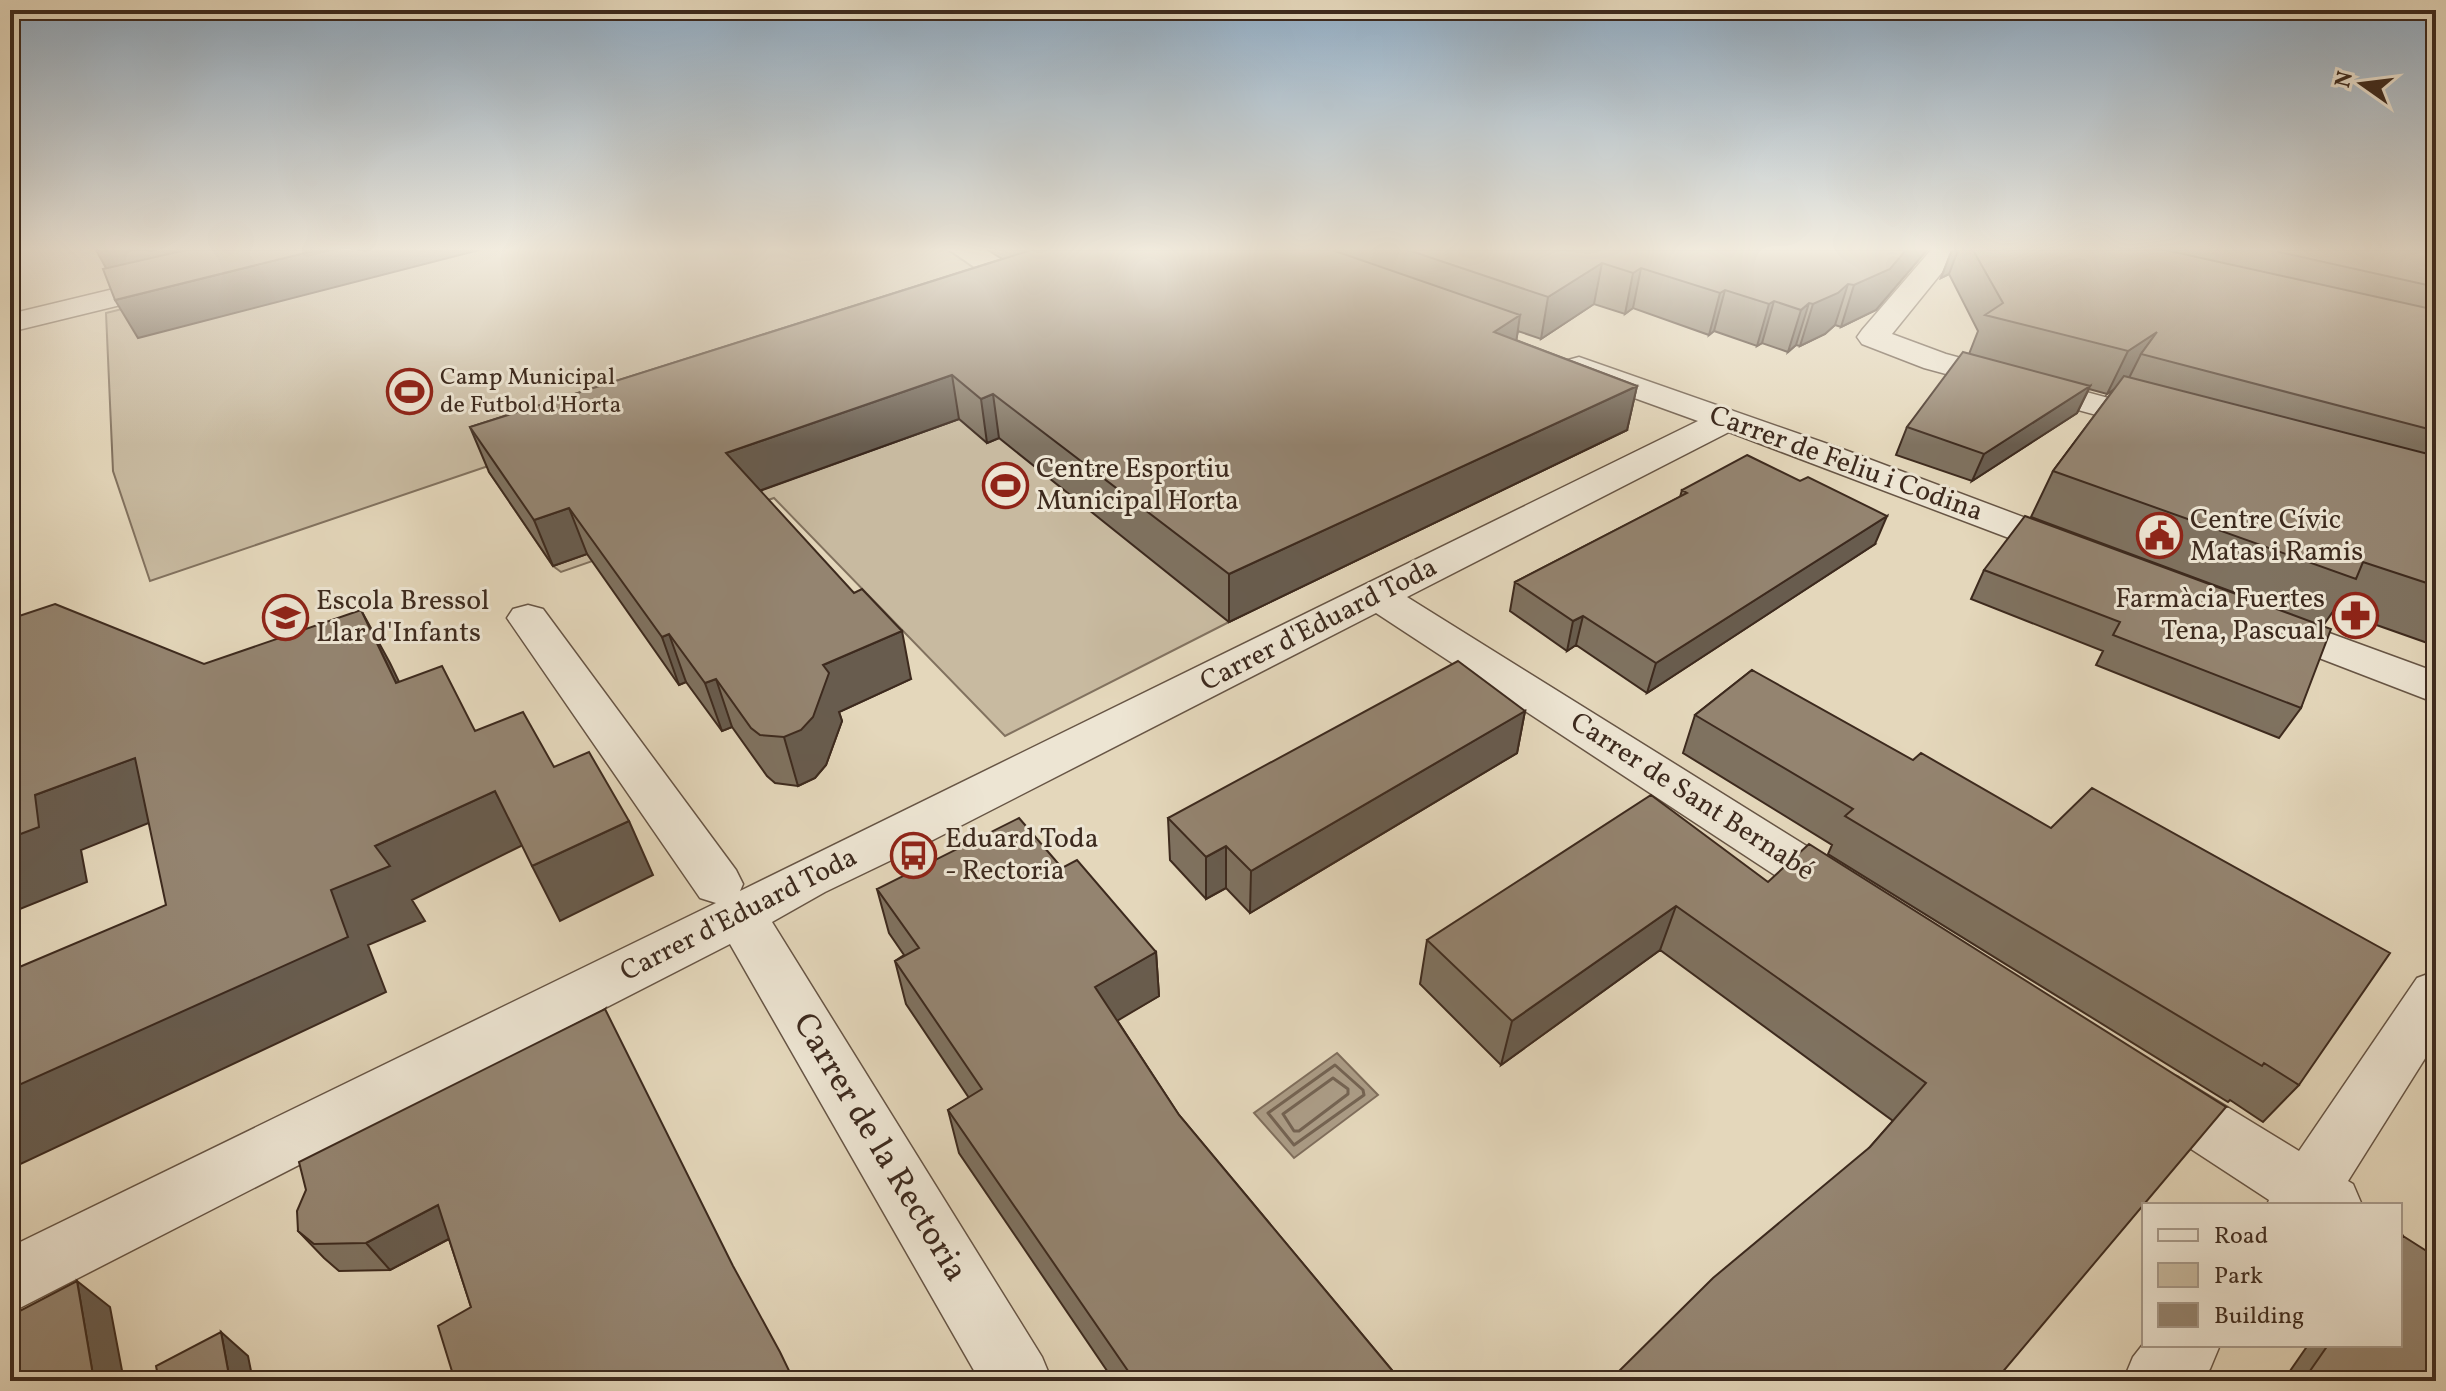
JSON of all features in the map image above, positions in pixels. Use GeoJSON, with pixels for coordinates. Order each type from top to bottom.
{"type":"FeatureCollection","features":[{"type":"Feature","properties":{"kind":"street"},"geometry":{"type":"LineString","coordinates":[[10,323],[43,315]]}},
{"type":"Feature","properties":{"kind":"street"},"geometry":{"type":"LineString","coordinates":[[1892,315],[1873,337],[1935,361],[2194,431]]}},
{"type":"Feature","properties":{"kind":"street","name":"Carrer de Feliu i Codina"},"geometry":{"type":"LineString","coordinates":[[1553,358],[2108,563]]}},
{"type":"Feature","properties":{"kind":"street","name":"Carrer d'Eduard Toda"},"geometry":{"type":"LineString","coordinates":[[10,1281],[729,899],[807,878],[912,829],[1727,420]]}},
{"type":"Feature","properties":{"kind":"street","name":"Carrer de Sant Bernabé"},"geometry":{"type":"LineString","coordinates":[[1377,596],[1882,919]]}},
{"type":"Feature","properties":{"kind":"street"},"geometry":{"type":"LineString","coordinates":[[2237,612],[2436,688]]}},
{"type":"Feature","properties":{"kind":"street","name":"Carrer de la Rectoria"},"geometry":{"type":"LineString","coordinates":[[528,618],[729,899],[1018,1381]]}},
{"type":"Feature","properties":{"kind":"street"},"geometry":{"type":"LineString","coordinates":[[2123,1073],[2313,1200],[2436,994]]}},
{"type":"Feature","properties":{"kind":"street"},"geometry":{"type":"LineString","coordinates":[[2157,1381],[2184,1347]]}},
{"type":"Feature","properties":{"kind":"green space","name":"Camp Municipal de Futbol d'Horta"},"geometry":{"type":"Polygon","coordinates":[[[106,315],[933,315],[150,581],[113,471],[106,315]]]}},
{"type":"Feature","properties":{"kind":"green space","name":"Centre Esportiu Municipal Horta"},"geometry":{"type":"Polygon","coordinates":[[[965,315],[1338,315],[1627,430],[1229,622],[1005,736],[774,498],[561,572],[553,566],[489,472],[965,315]]]}},
{"type":"Feature","properties":{"kind":"water"},"geometry":{"type":"Polygon","coordinates":[[[1337,1053],[1378,1095],[1294,1158],[1254,1113],[1337,1053]]]}},
{"type":"Feature","properties":{"kind":"building"},"geometry":{"type":"Polygon","coordinates":[[[825,315],[1520,315],[1494,332],[1637,386],[1229,574],[993,394],[981,399],[952,375],[726,453],[854,593],[862,589],[902,631],[823,665],[829,673],[813,717],[801,730],[784,737],[760,735],[751,728],[716,679],[705,683],[669,634],[662,637],[569,508],[534,520],[470,427],[825,315]]]}},
{"type":"Feature","properties":{"kind":"building"},"geometry":{"type":"Polygon","coordinates":[[[1985,315],[2436,315],[2436,431],[2141,354],[2157,332],[2128,351],[1985,315]]]}},
{"type":"Feature","properties":{"kind":"building"},"geometry":{"type":"Polygon","coordinates":[[[1963,352],[2090,386],[1984,454],[1907,427],[1963,352]]]}},
{"type":"Feature","properties":{"kind":"building"},"geometry":{"type":"Polygon","coordinates":[[[2124,376],[2436,456],[2436,586],[2363,562],[2356,579],[2053,471],[2124,376]]]}},
{"type":"Feature","properties":{"kind":"building"},"geometry":{"type":"Polygon","coordinates":[[[1747,455],[1800,481],[1808,477],[1887,516],[1656,663],[1583,616],[1573,621],[1515,582],[1687,493],[1682,490],[1747,455]]]}},
{"type":"Feature","properties":{"kind":"building"},"geometry":{"type":"Polygon","coordinates":[[[2025,516],[2331,629],[2301,708],[2113,635],[2120,622],[1984,570],[2025,516]]]}},
{"type":"Feature","properties":{"kind":"building"},"geometry":{"type":"Polygon","coordinates":[[[55,604],[204,664],[361,610],[396,683],[442,666],[475,731],[523,712],[554,767],[589,752],[629,821],[532,866],[495,791],[375,846],[390,866],[331,890],[348,937],[10,1089],[10,971],[166,905],[135,758],[35,795],[39,827],[10,838],[10,619],[55,604]]]}},
{"type":"Feature","properties":{"kind":"building"},"geometry":{"type":"Polygon","coordinates":[[[1458,661],[1525,711],[1251,871],[1226,846],[1206,857],[1168,818],[1458,661]]]}},
{"type":"Feature","properties":{"kind":"building"},"geometry":{"type":"Polygon","coordinates":[[[1752,670],[1913,760],[1921,753],[2051,828],[2092,788],[2390,953],[2299,1085],[2264,1063],[2262,1066],[1845,816],[1853,809],[1695,715],[1752,670]]]}},
{"type":"Feature","properties":{"kind":"building"},"geometry":{"type":"Polygon","coordinates":[[[1651,795],[1768,882],[1809,844],[2226,1107],[1995,1381],[1609,1381],[1713,1278],[1870,1147],[1926,1083],[1676,906],[1512,1021],[1427,940],[1651,795]]]}},
{"type":"Feature","properties":{"kind":"building"},"geometry":{"type":"Polygon","coordinates":[[[1019,818],[1062,868],[1077,860],[1156,952],[1095,987],[1179,1115],[1401,1381],[1135,1381],[948,1110],[982,1089],[895,961],[919,948],[877,889],[1019,818]]]}},
{"type":"Feature","properties":{"kind":"building"},"geometry":{"type":"Polygon","coordinates":[[[605,1009],[794,1381],[455,1381],[438,1326],[471,1307],[438,1205],[366,1243],[314,1244],[298,1231],[297,1211],[306,1190],[299,1162],[605,1009]]]}},
{"type":"Feature","properties":{"kind":"building"},"geometry":{"type":"Polygon","coordinates":[[[2402,1237],[2436,1257],[2436,1381],[2303,1381],[2327,1347],[2402,1347],[2402,1237]]]}},
{"type":"Feature","properties":{"kind":"building"},"geometry":{"type":"Polygon","coordinates":[[[77,1281],[94,1381],[10,1381],[10,1316],[77,1281]]]}},
{"type":"Feature","properties":{"kind":"building"},"geometry":{"type":"Polygon","coordinates":[[[221,1332],[230,1381],[159,1381],[156,1366],[221,1332]]]}},
{"type":"Feature","properties":{"kind":"place","name":"Camp Municipal de Futbol d'Horta"},"geometry":{"type":"Point","coordinates":[409,392]}},
{"type":"Feature","properties":{"kind":"place","name":"Centre Esportiu Municipal Horta"},"geometry":{"type":"Point","coordinates":[1005,485]}},
{"type":"Feature","properties":{"kind":"place","name":"Centre Cívic Matas i Ramis"},"geometry":{"type":"Point","coordinates":[2159,536]}},
{"type":"Feature","properties":{"kind":"place","name":"Farmàcia Fuertes Tena, Pascual"},"geometry":{"type":"Point","coordinates":[2356,615]}},
{"type":"Feature","properties":{"kind":"place","name":"Escola Bressol Llar d'Infants"},"geometry":{"type":"Point","coordinates":[285,617]}},
{"type":"Feature","properties":{"kind":"place","name":"Eduard Toda - Rectoria"},"geometry":{"type":"Point","coordinates":[914,855]}}]}
